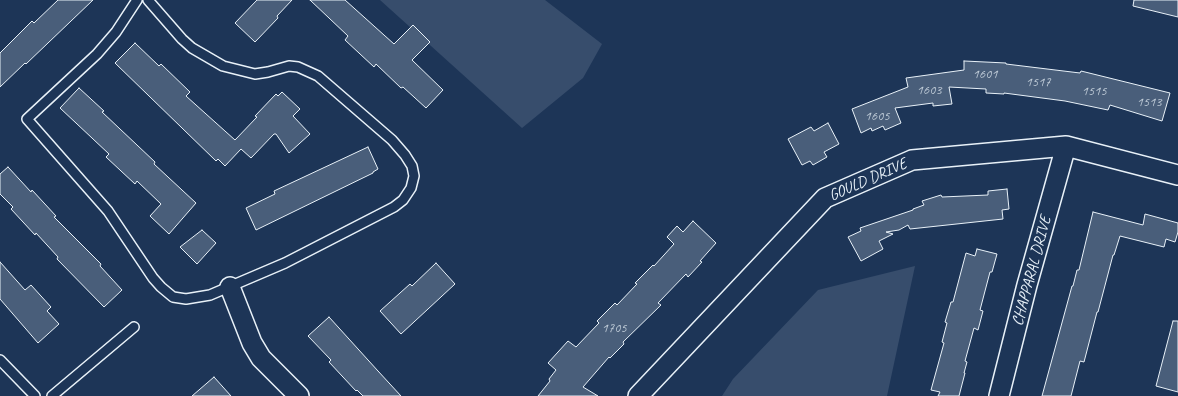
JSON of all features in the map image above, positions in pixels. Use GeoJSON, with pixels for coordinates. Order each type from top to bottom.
{"type":"FeatureCollection","features":[{"type":"Feature","properties":{"kind":"street","name":"GOULD DRIVE"},"geometry":{"type":"LineString","coordinates":[[638,396],[825,198],[912,160],[1066,146],[1178,175]]}},
{"type":"Feature","properties":{"kind":"street","name":"CHAPPARAL DRIVE"},"geometry":{"type":"LineString","coordinates":[[999,396],[1027,285],[1066,146]]}},
{"type":"Feature","properties":{"kind":"street"},"geometry":{"type":"LineString","coordinates":[[230,287],[252,343],[261,358],[299,396]]}},
{"type":"Feature","properties":{"kind":"lane"},"geometry":{"type":"LineString","coordinates":[[137,0],[116,32],[96,54],[27,119],[108,211],[153,278],[161,287],[173,296],[186,299],[210,295],[285,263],[394,207],[403,200],[411,188],[414,176],[412,166],[392,140],[318,76],[298,67],[289,66],[255,74],[223,66],[192,48],[182,39],[148,0]]}},
{"type":"Feature","properties":{"kind":"lane"},"geometry":{"type":"LineString","coordinates":[[52,396],[134,327]]}},
{"type":"Feature","properties":{"kind":"lane"},"geometry":{"type":"LineString","coordinates":[[0,360],[34,396]]}},
{"type":"Feature","properties":{"kind":"shaded area"},"geometry":{"type":"Polygon","coordinates":[[[380,0],[545,0],[602,44],[583,78],[522,128],[380,0]]]}},
{"type":"Feature","properties":{"kind":"shaded area"},"geometry":{"type":"Polygon","coordinates":[[[915,266],[887,396],[722,396],[733,379],[818,290],[915,266]]]}},
{"type":"Feature","properties":{"kind":"building"},"geometry":{"type":"Polygon","coordinates":[[[58,0],[93,0],[0,87],[0,53],[32,21],[34,23],[58,0]]]}},
{"type":"Feature","properties":{"kind":"building"},"geometry":{"type":"Polygon","coordinates":[[[257,0],[292,0],[277,16],[278,18],[255,42],[235,23],[257,0]]]}},
{"type":"Feature","properties":{"kind":"building"},"geometry":{"type":"Polygon","coordinates":[[[310,0],[345,0],[394,44],[413,25],[430,42],[412,60],[443,90],[426,108],[403,87],[401,88],[376,64],[374,67],[345,40],[348,36],[310,0]]]}},
{"type":"Feature","properties":{"kind":"building"},"geometry":{"type":"Polygon","coordinates":[[[1134,0],[1178,0],[1178,17],[1133,6],[1134,0]]]}},
{"type":"Feature","properties":{"kind":"building"},"geometry":{"type":"Polygon","coordinates":[[[135,43],[159,66],[161,64],[190,92],[186,96],[235,140],[276,94],[278,96],[282,92],[300,109],[293,116],[310,134],[289,153],[276,134],[274,134],[251,158],[241,149],[225,166],[218,159],[216,161],[115,63],[135,43]]]}},
{"type":"Feature","properties":{"kind":"building"},"geometry":{"type":"Polygon","coordinates":[[[964,61],[1006,63],[1080,73],[1081,71],[1170,93],[1162,121],[1110,105],[1108,110],[1065,101],[1004,93],[986,93],[986,89],[949,87],[952,104],[933,106],[933,103],[895,108],[901,123],[885,130],[883,126],[872,131],[871,128],[861,133],[852,109],[908,87],[906,78],[964,70],[964,61]]]}},
{"type":"Feature","properties":{"kind":"building"},"geometry":{"type":"Polygon","coordinates":[[[79,88],[155,162],[154,164],[196,203],[169,234],[150,216],[161,204],[137,181],[135,184],[106,157],[109,154],[60,108],[79,88]]]}},
{"type":"Feature","properties":{"kind":"building"},"geometry":{"type":"Polygon","coordinates":[[[828,123],[839,144],[824,152],[827,157],[813,165],[810,161],[802,165],[788,139],[811,127],[814,131],[828,123]]]}},
{"type":"Feature","properties":{"kind":"building"},"geometry":{"type":"Polygon","coordinates":[[[368,147],[378,169],[373,173],[256,230],[246,208],[275,194],[274,191],[368,147]]]}},
{"type":"Feature","properties":{"kind":"building"},"geometry":{"type":"Polygon","coordinates":[[[8,167],[31,192],[32,190],[56,216],[54,217],[101,264],[100,266],[122,290],[104,307],[57,259],[58,257],[11,209],[13,207],[0,194],[0,174],[8,167]]]}},
{"type":"Feature","properties":{"kind":"building"},"geometry":{"type":"Polygon","coordinates":[[[1007,189],[1009,209],[1002,210],[1003,219],[910,229],[908,225],[899,230],[886,232],[893,234],[879,241],[883,249],[861,261],[848,237],[861,231],[860,228],[913,210],[924,205],[922,201],[941,195],[942,197],[988,195],[988,191],[1007,189]]]}},
{"type":"Feature","properties":{"kind":"building"},"geometry":{"type":"Polygon","coordinates":[[[1093,212],[1143,225],[1145,214],[1178,223],[1178,232],[1175,242],[1166,239],[1164,247],[1120,236],[1113,255],[1084,362],[1080,361],[1071,396],[1042,396],[1072,286],[1077,270],[1079,270],[1093,212]]]}},
{"type":"Feature","properties":{"kind":"building"},"geometry":{"type":"Polygon","coordinates":[[[693,221],[716,243],[700,261],[702,262],[688,277],[686,274],[658,303],[661,305],[623,342],[624,344],[610,358],[609,357],[583,387],[598,396],[538,396],[550,381],[549,379],[556,370],[548,363],[568,341],[576,347],[599,323],[597,321],[615,303],[617,305],[637,284],[635,283],[653,265],[654,266],[674,244],[667,237],[677,226],[683,232],[693,221]]]}},
{"type":"Feature","properties":{"kind":"building"},"geometry":{"type":"Polygon","coordinates":[[[202,230],[216,243],[197,264],[180,247],[202,230]]]}},
{"type":"Feature","properties":{"kind":"building"},"geometry":{"type":"Polygon","coordinates":[[[977,249],[997,254],[992,272],[990,272],[980,310],[983,311],[978,330],[974,328],[965,361],[967,362],[959,396],[938,396],[940,392],[931,390],[944,343],[942,342],[947,323],[945,322],[951,302],[953,302],[966,253],[975,256],[977,249]]]}},
{"type":"Feature","properties":{"kind":"building"},"geometry":{"type":"Polygon","coordinates":[[[0,262],[25,290],[31,285],[51,307],[47,311],[59,324],[38,343],[0,299],[0,262]]]}},
{"type":"Feature","properties":{"kind":"building"},"geometry":{"type":"Polygon","coordinates":[[[436,263],[455,284],[401,334],[380,311],[410,284],[412,286],[436,263]]]}},
{"type":"Feature","properties":{"kind":"building"},"geometry":{"type":"Polygon","coordinates":[[[329,317],[401,396],[363,396],[357,390],[356,391],[329,362],[331,360],[308,336],[329,317]]]}},
{"type":"Feature","properties":{"kind":"building"},"geometry":{"type":"Polygon","coordinates":[[[1173,321],[1178,321],[1178,392],[1156,386],[1173,321]]]}},
{"type":"Feature","properties":{"kind":"building"},"geometry":{"type":"Polygon","coordinates":[[[214,377],[231,396],[192,396],[214,377]]]}}]}
